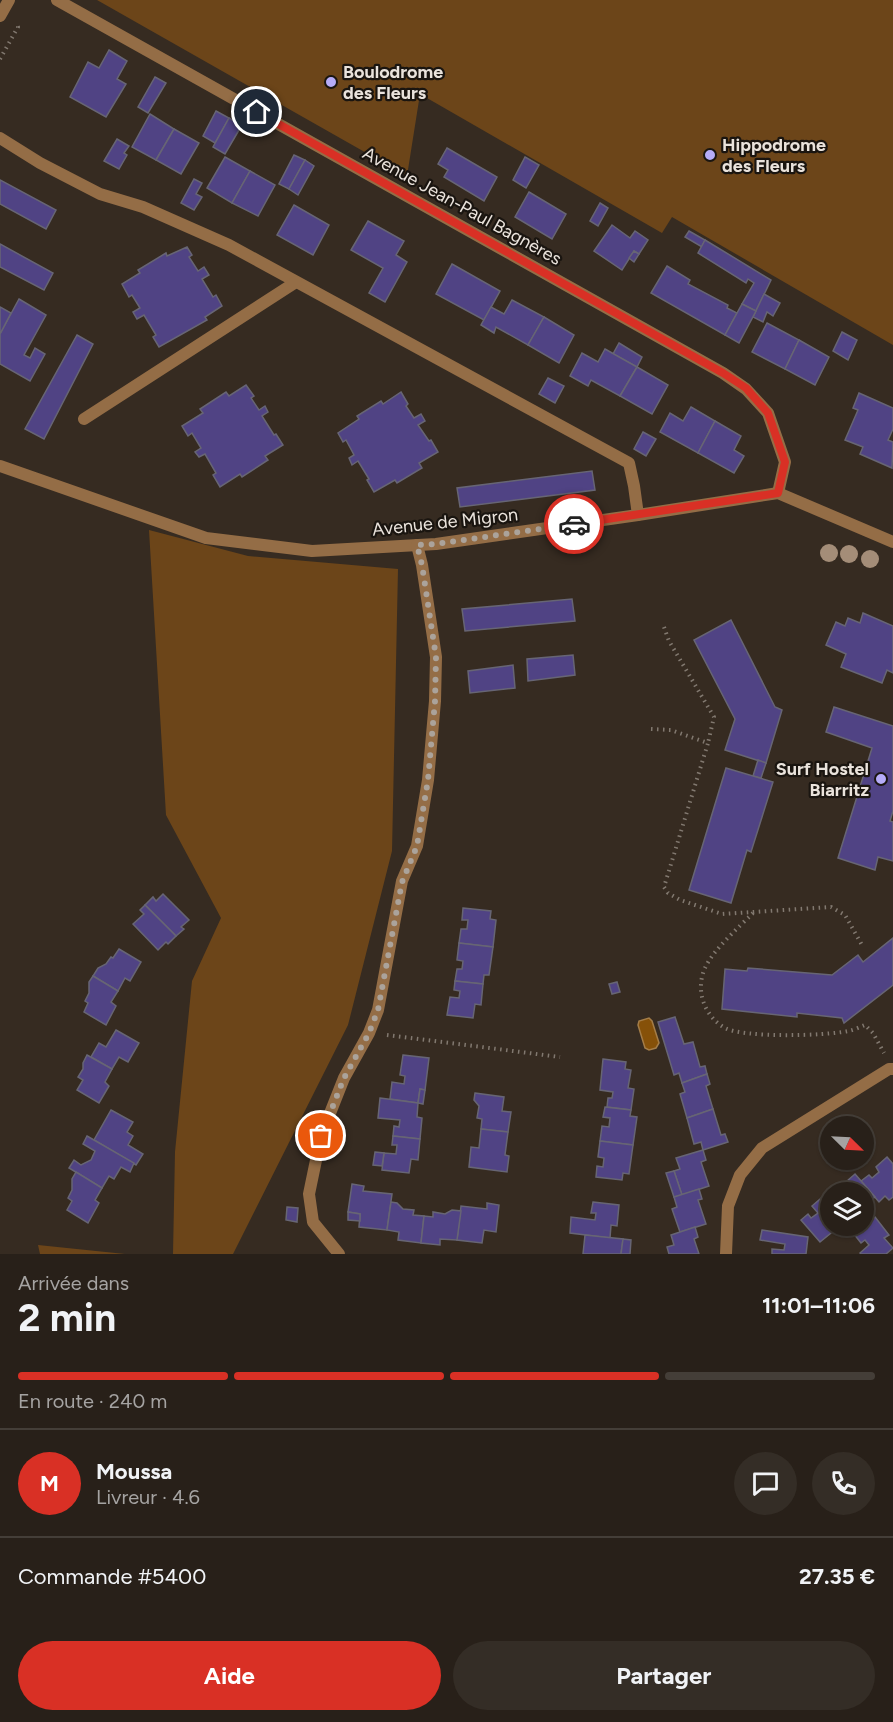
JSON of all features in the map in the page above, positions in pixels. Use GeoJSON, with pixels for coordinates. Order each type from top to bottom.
{"type":"FeatureCollection","features":[{"type":"Feature","properties":{"kind":"street"},"geometry":{"type":"LineString","coordinates":[[0,16],[9,0]]}},
{"type":"Feature","properties":{"kind":"street","name":"Avenue Jean-Paul Bagnères"},"geometry":{"type":"LineString","coordinates":[[57,0],[746,388],[768,413],[785,462],[778,493]]}},
{"type":"Feature","properties":{"kind":"street"},"geometry":{"type":"LineString","coordinates":[[0,138],[40,163],[100,195],[143,207],[229,245],[629,463],[638,515]]}},
{"type":"Feature","properties":{"kind":"street"},"geometry":{"type":"LineString","coordinates":[[84,418],[296,282]]}},
{"type":"Feature","properties":{"kind":"street","name":"Avenue de Migron"},"geometry":{"type":"LineString","coordinates":[[0,466],[206,538],[312,551],[436,544],[778,493]]}},
{"type":"Feature","properties":{"kind":"street"},"geometry":{"type":"LineString","coordinates":[[778,493],[893,542]]}},
{"type":"Feature","properties":{"kind":"street"},"geometry":{"type":"LineString","coordinates":[[339,1254],[313,1222],[309,1194],[321,1136],[344,1078],[369,1033],[378,1010],[402,882],[417,846],[428,780],[435,701],[436,657],[417,545]]}},
{"type":"Feature","properties":{"kind":"street"},"geometry":{"type":"LineString","coordinates":[[726,1254],[728,1206],[740,1175],[762,1148],[891,1069]]}},
{"type":"Feature","properties":{"kind":"path"},"geometry":{"type":"LineString","coordinates":[[664,627],[669,640],[714,717],[664,888],[680,900],[722,914],[831,907],[845,915],[862,945]]}},
{"type":"Feature","properties":{"kind":"path"},"geometry":{"type":"LineString","coordinates":[[651,729],[671,730],[708,743]]}},
{"type":"Feature","properties":{"kind":"path"},"geometry":{"type":"LineString","coordinates":[[753,912],[714,953],[704,969],[700,993],[705,1007],[716,1021],[726,1028],[741,1032],[773,1034],[825,1034],[851,1031],[866,1024],[886,1056],[891,1069]]}},
{"type":"Feature","properties":{"kind":"path"},"geometry":{"type":"LineString","coordinates":[[369,1033],[560,1057]]}},
{"type":"Feature","properties":{"kind":"shaded area","name":"Hippodrome des Fleurs"},"geometry":{"type":"Polygon","coordinates":[[[97,0],[893,0],[893,345],[672,217],[662,233],[420,94],[407,176],[97,0]]]}},
{"type":"Feature","properties":{"kind":"shaded area"},"geometry":{"type":"Polygon","coordinates":[[[149,530],[248,556],[398,569],[392,851],[348,1025],[233,1254],[173,1254],[175,1152],[192,981],[221,918],[166,815],[149,530]]]}},
{"type":"Feature","properties":{"kind":"shaded area"},"geometry":{"type":"Polygon","coordinates":[[[649,1018],[659,1043],[656,1048],[649,1050],[645,1048],[638,1025],[639,1021],[649,1018]]]}},
{"type":"Feature","properties":{"kind":"shaded area"},"geometry":{"type":"Polygon","coordinates":[[[38,1245],[125,1254],[40,1254],[38,1245]]]}},
{"type":"Feature","properties":{"kind":"building"},"geometry":{"type":"Polygon","coordinates":[[[109,50],[127,61],[117,79],[126,84],[106,117],[70,97],[88,62],[99,68],[109,50]]]}},
{"type":"Feature","properties":{"kind":"building"},"geometry":{"type":"Polygon","coordinates":[[[155,77],[166,83],[148,113],[138,107],[155,77]]]}},
{"type":"Feature","properties":{"kind":"building"},"geometry":{"type":"Polygon","coordinates":[[[216,111],[229,118],[215,143],[203,136],[216,111]]]}},
{"type":"Feature","properties":{"kind":"building"},"geometry":{"type":"Polygon","coordinates":[[[150,114],[174,129],[156,160],[132,147],[150,114]]]}},
{"type":"Feature","properties":{"kind":"building"},"geometry":{"type":"Polygon","coordinates":[[[229,118],[242,125],[225,154],[213,147],[229,118]]]}},
{"type":"Feature","properties":{"kind":"building"},"geometry":{"type":"Polygon","coordinates":[[[174,129],[199,143],[181,174],[156,160],[174,129]]]}},
{"type":"Feature","properties":{"kind":"building"},"geometry":{"type":"Polygon","coordinates":[[[117,139],[129,146],[119,169],[104,161],[117,139]]]}},
{"type":"Feature","properties":{"kind":"building"},"geometry":{"type":"Polygon","coordinates":[[[447,148],[497,177],[484,201],[444,177],[448,170],[438,164],[447,148]]]}},
{"type":"Feature","properties":{"kind":"building"},"geometry":{"type":"Polygon","coordinates":[[[294,155],[305,160],[289,189],[279,184],[294,155]]]}},
{"type":"Feature","properties":{"kind":"building"},"geometry":{"type":"Polygon","coordinates":[[[225,157],[250,171],[232,203],[207,188],[225,157]]]}},
{"type":"Feature","properties":{"kind":"building"},"geometry":{"type":"Polygon","coordinates":[[[525,157],[539,165],[526,188],[513,180],[525,157]]]}},
{"type":"Feature","properties":{"kind":"building"},"geometry":{"type":"Polygon","coordinates":[[[305,160],[314,166],[298,195],[289,189],[305,160]]]}},
{"type":"Feature","properties":{"kind":"building"},"geometry":{"type":"Polygon","coordinates":[[[250,171],[275,185],[258,216],[232,203],[250,171]]]}},
{"type":"Feature","properties":{"kind":"building"},"geometry":{"type":"Polygon","coordinates":[[[194,179],[202,183],[196,194],[202,197],[194,210],[181,203],[194,179]]]}},
{"type":"Feature","properties":{"kind":"building"},"geometry":{"type":"Polygon","coordinates":[[[0,180],[56,210],[46,229],[0,204],[0,180]]]}},
{"type":"Feature","properties":{"kind":"building"},"geometry":{"type":"Polygon","coordinates":[[[529,192],[566,214],[552,239],[515,217],[529,192]]]}},
{"type":"Feature","properties":{"kind":"building"},"geometry":{"type":"Polygon","coordinates":[[[600,203],[608,208],[598,226],[590,221],[600,203]]]}},
{"type":"Feature","properties":{"kind":"building"},"geometry":{"type":"Polygon","coordinates":[[[294,205],[329,225],[313,255],[277,235],[294,205]]]}},
{"type":"Feature","properties":{"kind":"building"},"geometry":{"type":"Polygon","coordinates":[[[368,221],[404,241],[396,255],[407,262],[385,302],[369,293],[383,268],[351,250],[368,221]]]}},
{"type":"Feature","properties":{"kind":"building"},"geometry":{"type":"Polygon","coordinates":[[[612,225],[630,238],[635,231],[648,240],[639,254],[634,251],[622,270],[594,251],[612,225]]]}},
{"type":"Feature","properties":{"kind":"building"},"geometry":{"type":"Polygon","coordinates":[[[689,231],[705,240],[702,247],[685,237],[689,231]]]}},
{"type":"Feature","properties":{"kind":"building"},"geometry":{"type":"Polygon","coordinates":[[[705,240],[771,280],[756,311],[742,304],[754,283],[748,279],[746,283],[698,253],[705,240]]]}},
{"type":"Feature","properties":{"kind":"building"},"geometry":{"type":"Polygon","coordinates":[[[0,244],[53,273],[44,290],[0,267],[0,244]]]}},
{"type":"Feature","properties":{"kind":"building"},"geometry":{"type":"Polygon","coordinates":[[[187,247],[192,255],[189,257],[198,271],[204,267],[209,275],[202,279],[213,297],[216,295],[222,306],[205,317],[207,320],[159,347],[153,337],[156,335],[144,315],[137,319],[133,312],[140,308],[132,295],[129,297],[122,284],[140,273],[138,270],[166,253],[167,256],[187,247]]]}},
{"type":"Feature","properties":{"kind":"building"},"geometry":{"type":"Polygon","coordinates":[[[634,251],[639,254],[634,262],[629,258],[634,251]]]}},
{"type":"Feature","properties":{"kind":"building"},"geometry":{"type":"Polygon","coordinates":[[[452,264],[500,291],[484,320],[436,294],[452,264]]]}},
{"type":"Feature","properties":{"kind":"building"},"geometry":{"type":"Polygon","coordinates":[[[667,266],[690,280],[688,284],[728,305],[727,308],[737,313],[725,335],[651,293],[667,266]]]}},
{"type":"Feature","properties":{"kind":"building"},"geometry":{"type":"Polygon","coordinates":[[[764,294],[780,303],[773,316],[767,312],[763,322],[753,317],[764,294]]]}},
{"type":"Feature","properties":{"kind":"building"},"geometry":{"type":"Polygon","coordinates":[[[19,299],[46,315],[24,355],[30,358],[35,348],[45,354],[30,381],[0,364],[0,334],[19,299]]]}},
{"type":"Feature","properties":{"kind":"building"},"geometry":{"type":"Polygon","coordinates":[[[512,300],[544,317],[528,345],[496,327],[494,333],[481,325],[491,307],[504,314],[512,300]]]}},
{"type":"Feature","properties":{"kind":"building"},"geometry":{"type":"Polygon","coordinates":[[[742,304],[756,311],[739,343],[725,335],[742,304]]]}},
{"type":"Feature","properties":{"kind":"building"},"geometry":{"type":"Polygon","coordinates":[[[0,307],[11,313],[0,334],[0,307]]]}},
{"type":"Feature","properties":{"kind":"building"},"geometry":{"type":"Polygon","coordinates":[[[544,317],[574,335],[559,363],[528,345],[544,317]]]}},
{"type":"Feature","properties":{"kind":"building"},"geometry":{"type":"Polygon","coordinates":[[[767,323],[799,340],[785,369],[752,352],[767,323]]]}},
{"type":"Feature","properties":{"kind":"building"},"geometry":{"type":"Polygon","coordinates":[[[842,332],[857,340],[848,360],[833,351],[842,332]]]}},
{"type":"Feature","properties":{"kind":"building"},"geometry":{"type":"Polygon","coordinates":[[[77,335],[93,344],[44,439],[25,429],[77,335]]]}},
{"type":"Feature","properties":{"kind":"building"},"geometry":{"type":"Polygon","coordinates":[[[799,340],[829,357],[815,385],[785,369],[799,340]]]}},
{"type":"Feature","properties":{"kind":"building"},"geometry":{"type":"Polygon","coordinates":[[[619,343],[642,357],[637,367],[613,354],[619,343]]]}},
{"type":"Feature","properties":{"kind":"building"},"geometry":{"type":"Polygon","coordinates":[[[605,349],[637,367],[620,396],[591,380],[588,386],[570,376],[582,353],[598,362],[605,349]]]}},
{"type":"Feature","properties":{"kind":"building"},"geometry":{"type":"Polygon","coordinates":[[[637,367],[668,385],[652,414],[620,396],[637,367]]]}},
{"type":"Feature","properties":{"kind":"building"},"geometry":{"type":"Polygon","coordinates":[[[548,378],[564,386],[555,403],[539,394],[548,378]]]}},
{"type":"Feature","properties":{"kind":"building"},"geometry":{"type":"Polygon","coordinates":[[[246,385],[254,396],[251,398],[259,410],[265,406],[268,412],[262,416],[283,445],[265,456],[268,460],[242,477],[240,474],[220,487],[213,475],[216,473],[205,454],[199,457],[195,452],[201,448],[192,433],[188,436],[182,426],[203,413],[200,409],[226,392],[229,396],[246,385]]]}},
{"type":"Feature","properties":{"kind":"building"},"geometry":{"type":"Polygon","coordinates":[[[401,392],[414,418],[421,414],[425,421],[418,425],[438,452],[419,463],[422,468],[397,483],[395,480],[374,492],[358,461],[352,465],[349,458],[354,455],[346,440],[343,442],[338,433],[359,419],[357,416],[381,401],[383,404],[401,392]]]}},
{"type":"Feature","properties":{"kind":"building"},"geometry":{"type":"Polygon","coordinates":[[[859,393],[893,408],[893,429],[888,440],[893,442],[892,468],[860,454],[863,447],[845,440],[858,410],[853,408],[859,393]]]}},
{"type":"Feature","properties":{"kind":"building"},"geometry":{"type":"Polygon","coordinates":[[[691,407],[715,421],[698,453],[660,432],[670,413],[683,421],[691,407]]]}},
{"type":"Feature","properties":{"kind":"building"},"geometry":{"type":"Polygon","coordinates":[[[715,421],[741,436],[734,450],[744,456],[734,473],[698,453],[715,421]]]}},
{"type":"Feature","properties":{"kind":"building"},"geometry":{"type":"Polygon","coordinates":[[[643,432],[656,439],[646,456],[634,449],[643,432]]]}},
{"type":"Feature","properties":{"kind":"building"},"geometry":{"type":"Polygon","coordinates":[[[592,471],[595,490],[460,507],[457,488],[592,471]]]}},
{"type":"Feature","properties":{"kind":"building"},"geometry":{"type":"Polygon","coordinates":[[[572,599],[575,621],[465,631],[462,609],[572,599]]]}},
{"type":"Feature","properties":{"kind":"building"},"geometry":{"type":"Polygon","coordinates":[[[863,613],[893,626],[893,673],[887,670],[882,683],[841,667],[846,654],[826,645],[836,622],[845,626],[848,618],[860,623],[863,613]]]}},
{"type":"Feature","properties":{"kind":"building"},"geometry":{"type":"Polygon","coordinates":[[[731,620],[775,707],[782,710],[766,763],[725,750],[735,719],[694,640],[731,620]]]}},
{"type":"Feature","properties":{"kind":"building"},"geometry":{"type":"Polygon","coordinates":[[[573,655],[575,675],[528,681],[527,659],[573,655]]]}},
{"type":"Feature","properties":{"kind":"building"},"geometry":{"type":"Polygon","coordinates":[[[513,665],[515,688],[470,693],[468,671],[513,665]]]}},
{"type":"Feature","properties":{"kind":"building"},"geometry":{"type":"Polygon","coordinates":[[[834,707],[893,726],[893,811],[890,821],[893,822],[893,861],[878,857],[875,870],[838,858],[872,748],[826,732],[834,707]]]}},
{"type":"Feature","properties":{"kind":"building"},"geometry":{"type":"Polygon","coordinates":[[[758,760],[766,763],[761,778],[753,776],[758,760]]]}},
{"type":"Feature","properties":{"kind":"building"},"geometry":{"type":"Polygon","coordinates":[[[726,768],[773,782],[751,852],[747,850],[731,903],[689,890],[726,768]]]}},
{"type":"Feature","properties":{"kind":"building"},"geometry":{"type":"Polygon","coordinates":[[[163,894],[189,920],[176,936],[145,905],[153,897],[156,901],[163,894]]]}},
{"type":"Feature","properties":{"kind":"building"},"geometry":{"type":"Polygon","coordinates":[[[145,905],[176,936],[158,950],[133,924],[144,914],[140,910],[145,905]]]}},
{"type":"Feature","properties":{"kind":"building"},"geometry":{"type":"Polygon","coordinates":[[[463,908],[491,911],[490,919],[496,920],[493,947],[459,943],[461,929],[467,929],[468,920],[462,920],[463,908]]]}},
{"type":"Feature","properties":{"kind":"building"},"geometry":{"type":"Polygon","coordinates":[[[893,938],[893,985],[844,1023],[842,1018],[797,1013],[797,1017],[722,1009],[725,969],[747,971],[748,968],[832,975],[858,955],[863,962],[893,938]]]}},
{"type":"Feature","properties":{"kind":"building"},"geometry":{"type":"Polygon","coordinates":[[[459,943],[493,947],[489,975],[484,975],[483,984],[455,981],[457,969],[462,969],[463,961],[457,960],[459,943]]]}},
{"type":"Feature","properties":{"kind":"building"},"geometry":{"type":"Polygon","coordinates":[[[119,949],[141,962],[130,981],[125,978],[118,991],[93,976],[98,968],[106,964],[111,957],[113,958],[119,949]]]}},
{"type":"Feature","properties":{"kind":"building"},"geometry":{"type":"Polygon","coordinates":[[[93,976],[118,991],[111,1002],[116,1006],[106,1025],[84,1012],[88,1003],[85,1001],[89,993],[89,982],[93,976]]]}},
{"type":"Feature","properties":{"kind":"building"},"geometry":{"type":"Polygon","coordinates":[[[455,981],[483,984],[481,1005],[475,1004],[473,1018],[447,1015],[450,997],[459,998],[460,991],[454,990],[455,981]]]}},
{"type":"Feature","properties":{"kind":"building"},"geometry":{"type":"Polygon","coordinates":[[[617,982],[620,992],[612,994],[609,984],[617,982]]]}},
{"type":"Feature","properties":{"kind":"building"},"geometry":{"type":"Polygon","coordinates":[[[675,1017],[684,1044],[693,1042],[700,1067],[705,1066],[707,1074],[682,1083],[679,1073],[674,1075],[658,1022],[675,1017]]]}},
{"type":"Feature","properties":{"kind":"building"},"geometry":{"type":"Polygon","coordinates":[[[116,1030],[139,1043],[128,1062],[119,1057],[112,1069],[91,1057],[99,1043],[106,1047],[116,1030]]]}},
{"type":"Feature","properties":{"kind":"building"},"geometry":{"type":"Polygon","coordinates":[[[87,1055],[112,1069],[105,1082],[109,1086],[99,1103],[77,1090],[83,1080],[78,1077],[87,1055]]]}},
{"type":"Feature","properties":{"kind":"building"},"geometry":{"type":"Polygon","coordinates":[[[403,1055],[429,1058],[425,1090],[420,1089],[418,1103],[390,1099],[392,1082],[404,1084],[405,1076],[400,1075],[403,1055]]]}},
{"type":"Feature","properties":{"kind":"building"},"geometry":{"type":"Polygon","coordinates":[[[603,1059],[626,1062],[625,1069],[631,1070],[628,1088],[634,1089],[631,1110],[607,1107],[608,1098],[612,1098],[613,1092],[600,1090],[603,1059]]]}},
{"type":"Feature","properties":{"kind":"building"},"geometry":{"type":"Polygon","coordinates":[[[707,1074],[710,1084],[706,1086],[713,1109],[687,1118],[680,1094],[685,1092],[682,1083],[707,1074]]]}},
{"type":"Feature","properties":{"kind":"building"},"geometry":{"type":"Polygon","coordinates":[[[420,1089],[425,1090],[423,1104],[418,1103],[420,1089]]]}},
{"type":"Feature","properties":{"kind":"building"},"geometry":{"type":"Polygon","coordinates":[[[475,1093],[504,1097],[502,1111],[511,1112],[508,1132],[481,1129],[482,1119],[477,1118],[479,1106],[474,1100],[475,1093]]]}},
{"type":"Feature","properties":{"kind":"building"},"geometry":{"type":"Polygon","coordinates":[[[380,1098],[418,1103],[417,1117],[422,1118],[420,1139],[393,1136],[394,1126],[399,1127],[400,1120],[378,1118],[380,1098]]]}},
{"type":"Feature","properties":{"kind":"building"},"geometry":{"type":"Polygon","coordinates":[[[605,1107],[631,1110],[630,1116],[637,1117],[633,1145],[600,1141],[602,1126],[609,1127],[610,1118],[603,1117],[605,1107]]]}},
{"type":"Feature","properties":{"kind":"building"},"geometry":{"type":"Polygon","coordinates":[[[713,1109],[721,1135],[725,1134],[728,1142],[703,1150],[701,1142],[694,1144],[687,1118],[713,1109]]]}},
{"type":"Feature","properties":{"kind":"building"},"geometry":{"type":"Polygon","coordinates":[[[111,1110],[133,1122],[127,1132],[133,1136],[128,1145],[143,1154],[136,1165],[94,1140],[111,1110]]]}},
{"type":"Feature","properties":{"kind":"building"},"geometry":{"type":"Polygon","coordinates":[[[481,1129],[508,1132],[505,1155],[509,1156],[507,1172],[469,1167],[471,1147],[479,1148],[481,1129]]]}},
{"type":"Feature","properties":{"kind":"building"},"geometry":{"type":"Polygon","coordinates":[[[87,1136],[134,1163],[130,1172],[121,1167],[114,1179],[109,1176],[102,1188],[69,1168],[74,1160],[81,1165],[91,1160],[95,1151],[83,1144],[87,1136]]]}},
{"type":"Feature","properties":{"kind":"building"},"geometry":{"type":"Polygon","coordinates":[[[393,1136],[420,1139],[418,1160],[411,1159],[409,1173],[382,1170],[384,1153],[396,1154],[397,1145],[392,1145],[393,1136]]]}},
{"type":"Feature","properties":{"kind":"building"},"geometry":{"type":"Polygon","coordinates":[[[600,1141],[633,1145],[629,1174],[623,1173],[622,1180],[596,1177],[597,1166],[603,1167],[604,1158],[598,1157],[600,1141]]]}},
{"type":"Feature","properties":{"kind":"building"},"geometry":{"type":"Polygon","coordinates":[[[703,1150],[706,1160],[701,1162],[709,1186],[682,1195],[674,1171],[680,1169],[676,1158],[703,1150]]]}},
{"type":"Feature","properties":{"kind":"building"},"geometry":{"type":"Polygon","coordinates":[[[375,1152],[384,1153],[382,1166],[373,1165],[375,1152]]]}},
{"type":"Feature","properties":{"kind":"building"},"geometry":{"type":"Polygon","coordinates":[[[887,1157],[893,1164],[893,1197],[889,1200],[885,1196],[879,1202],[874,1196],[874,1182],[861,1181],[869,1175],[872,1178],[879,1172],[876,1167],[887,1157]]]}},
{"type":"Feature","properties":{"kind":"building"},"geometry":{"type":"Polygon","coordinates":[[[674,1171],[682,1195],[674,1197],[666,1173],[674,1171]]]}},
{"type":"Feature","properties":{"kind":"building"},"geometry":{"type":"Polygon","coordinates":[[[76,1172],[102,1188],[95,1200],[99,1203],[88,1223],[67,1210],[72,1201],[68,1198],[76,1172]]]}},
{"type":"Feature","properties":{"kind":"building"},"geometry":{"type":"Polygon","coordinates":[[[855,1174],[862,1182],[848,1182],[855,1174]]]}},
{"type":"Feature","properties":{"kind":"building"},"geometry":{"type":"Polygon","coordinates":[[[352,1184],[364,1186],[363,1191],[392,1194],[387,1230],[359,1227],[360,1214],[348,1212],[352,1184]]]}},
{"type":"Feature","properties":{"kind":"building"},"geometry":{"type":"Polygon","coordinates":[[[699,1189],[702,1199],[698,1200],[706,1224],[680,1232],[672,1209],[677,1207],[674,1197],[699,1189]]]}},
{"type":"Feature","properties":{"kind":"building"},"geometry":{"type":"Polygon","coordinates":[[[820,1199],[820,1236],[827,1236],[820,1242],[801,1220],[808,1214],[811,1218],[818,1213],[812,1206],[820,1199]]]}},
{"type":"Feature","properties":{"kind":"building"},"geometry":{"type":"Polygon","coordinates":[[[391,1202],[397,1203],[403,1209],[414,1210],[413,1215],[424,1216],[421,1243],[398,1240],[399,1232],[387,1230],[391,1202]]]}},
{"type":"Feature","properties":{"kind":"building"},"geometry":{"type":"Polygon","coordinates":[[[593,1202],[619,1205],[617,1226],[611,1225],[610,1238],[570,1233],[571,1217],[595,1220],[596,1213],[591,1213],[593,1202]]]}},
{"type":"Feature","properties":{"kind":"building"},"geometry":{"type":"Polygon","coordinates":[[[487,1203],[499,1205],[496,1232],[484,1230],[482,1243],[457,1240],[461,1206],[487,1209],[487,1203]]]}},
{"type":"Feature","properties":{"kind":"building"},"geometry":{"type":"Polygon","coordinates":[[[287,1207],[298,1208],[297,1222],[286,1220],[287,1207]]]}},
{"type":"Feature","properties":{"kind":"building"},"geometry":{"type":"Polygon","coordinates":[[[452,1210],[461,1211],[457,1240],[440,1239],[440,1245],[421,1243],[424,1216],[433,1217],[433,1212],[445,1214],[452,1210]]]}},
{"type":"Feature","properties":{"kind":"building"},"geometry":{"type":"Polygon","coordinates":[[[348,1212],[360,1214],[360,1221],[348,1220],[348,1212]]]}},
{"type":"Feature","properties":{"kind":"building"},"geometry":{"type":"Polygon","coordinates":[[[874,1218],[889,1235],[884,1238],[893,1248],[886,1254],[861,1254],[869,1245],[865,1240],[861,1243],[856,1236],[874,1236],[874,1218]]]}},
{"type":"Feature","properties":{"kind":"building"},"geometry":{"type":"Polygon","coordinates":[[[695,1227],[698,1237],[694,1239],[699,1254],[669,1254],[667,1247],[674,1245],[671,1235],[695,1227]]]}},
{"type":"Feature","properties":{"kind":"building"},"geometry":{"type":"Polygon","coordinates":[[[762,1230],[808,1237],[806,1254],[772,1254],[772,1249],[784,1250],[785,1244],[760,1240],[762,1230]]]}},
{"type":"Feature","properties":{"kind":"building"},"geometry":{"type":"Polygon","coordinates":[[[585,1235],[623,1239],[621,1254],[583,1254],[585,1235]]]}},
{"type":"Feature","properties":{"kind":"building"},"geometry":{"type":"Polygon","coordinates":[[[623,1239],[631,1240],[630,1254],[621,1254],[623,1239]]]}},
{"type":"Feature","properties":{"kind":"way so far"},"geometry":{"type":"LineString","coordinates":[[321,1136],[344,1078],[369,1033],[378,1010],[402,882],[417,846],[428,780],[435,701],[436,657],[417,545],[574,524]]}},
{"type":"Feature","properties":{"kind":"place","name":"Boulodrome des Fleurs"},"geometry":{"type":"Point","coordinates":[331,82]}},
{"type":"Feature","properties":{"kind":"place","name":"Hippodrome des Fleurs"},"geometry":{"type":"Point","coordinates":[710,155]}},
{"type":"Feature","properties":{"kind":"place","name":"Surf Hostel Biarritz"},"geometry":{"type":"Point","coordinates":[881,779]}},
{"type":"Feature","properties":{"kind":"route"},"geometry":{"type":"LineString","coordinates":[[257,112],[723,373],[746,388],[768,413],[785,462],[778,493],[574,524]]}}]}
